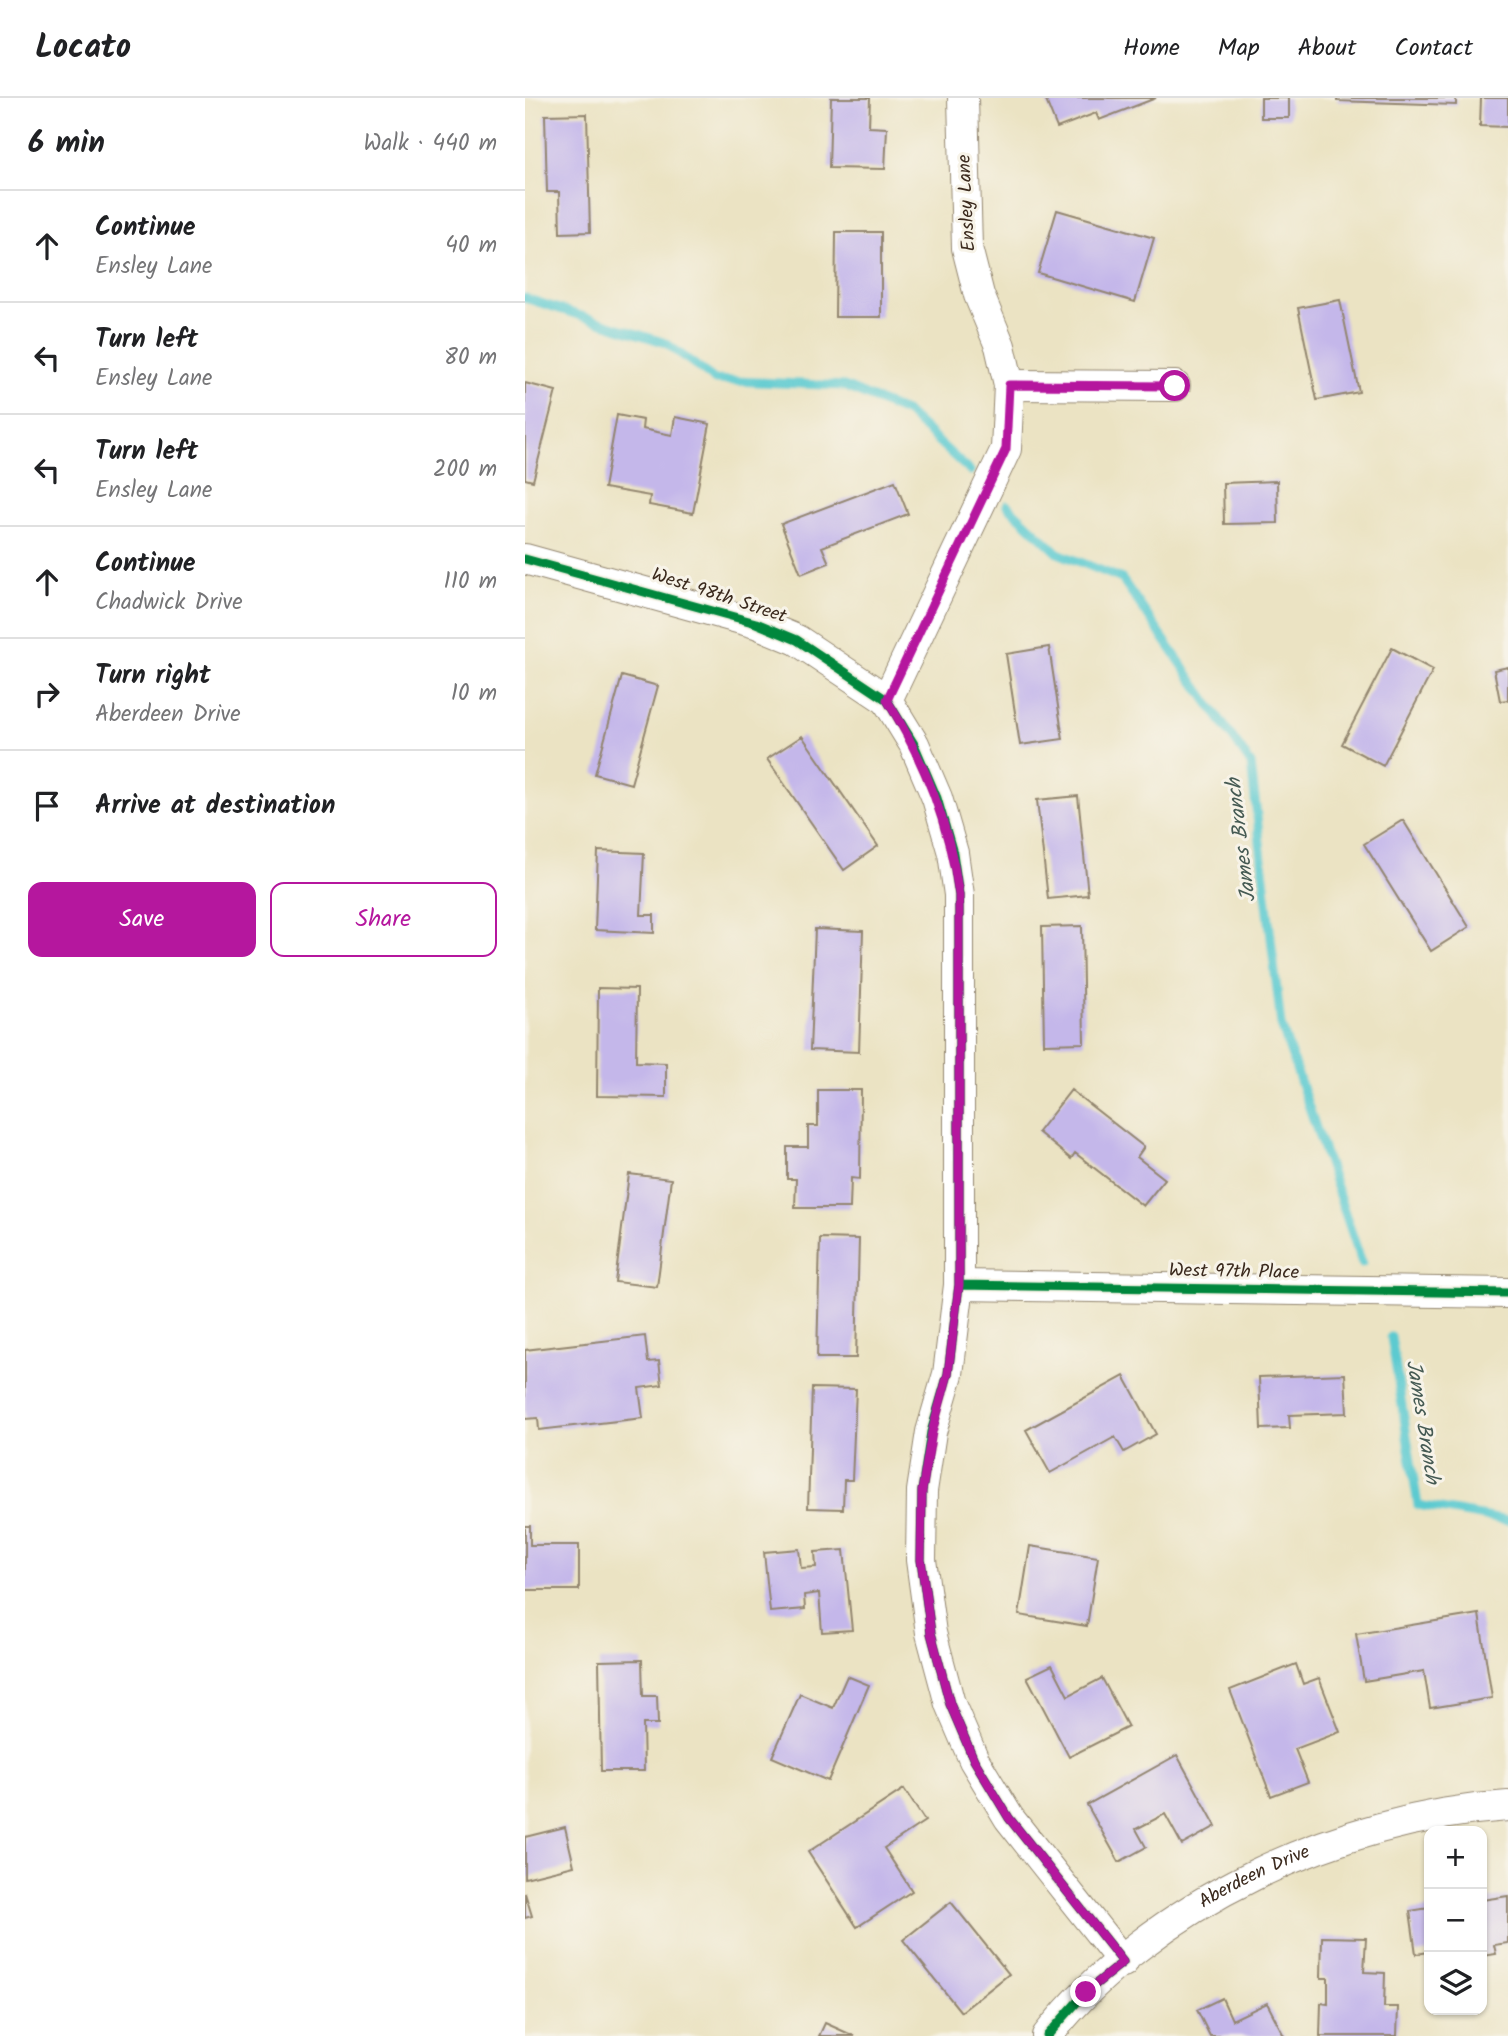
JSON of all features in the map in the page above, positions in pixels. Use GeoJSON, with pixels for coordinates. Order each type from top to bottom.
{"type":"FeatureCollection","features":[{"type":"Feature","properties":{"kind":"street","name":"Ensley Lane"},"geometry":{"type":"LineString","coordinates":[[887,700],[1006,449],[1009,385],[1000,346],[979,295],[967,248],[963,98]]}},
{"type":"Feature","properties":{"kind":"street"},"geometry":{"type":"LineString","coordinates":[[1009,385],[1175,386]]}},
{"type":"Feature","properties":{"kind":"street","name":"West 98th Street"},"geometry":{"type":"LineString","coordinates":[[525,559],[756,623],[797,640],[887,700]]}},
{"type":"Feature","properties":{"kind":"street"},"geometry":{"type":"LineString","coordinates":[[887,700],[914,744],[937,798],[953,853],[959,895],[959,1285],[948,1374],[932,1432],[922,1491],[921,1551],[931,1633],[950,1704],[974,1760],[1009,1818],[1123,1962]]}},
{"type":"Feature","properties":{"kind":"street","name":"West 97th Place"},"geometry":{"type":"LineString","coordinates":[[959,1285],[1508,1293]]}},
{"type":"Feature","properties":{"kind":"street","name":"Aberdeen Drive"},"geometry":{"type":"LineString","coordinates":[[1047,2036],[1086,1992],[1123,1962],[1201,1903],[1247,1878],[1328,1844],[1411,1819],[1508,1806]]}},
{"type":"Feature","properties":{"kind":"building"},"geometry":{"type":"Polygon","coordinates":[[[831,98],[870,98],[869,127],[887,128],[885,169],[829,168],[831,98]]]}},
{"type":"Feature","properties":{"kind":"building"},"geometry":{"type":"Polygon","coordinates":[[[1045,98],[1156,98],[1099,120],[1096,113],[1057,128],[1045,98]]]}},
{"type":"Feature","properties":{"kind":"building"},"geometry":{"type":"Polygon","coordinates":[[[1261,98],[1289,98],[1289,118],[1261,118],[1261,98]]]}},
{"type":"Feature","properties":{"kind":"building"},"geometry":{"type":"Polygon","coordinates":[[[1337,98],[1456,98],[1456,105],[1337,101],[1337,98]]]}},
{"type":"Feature","properties":{"kind":"building"},"geometry":{"type":"Polygon","coordinates":[[[1481,98],[1508,98],[1508,127],[1480,126],[1481,98]]]}},
{"type":"Feature","properties":{"kind":"building"},"geometry":{"type":"Polygon","coordinates":[[[587,114],[590,232],[560,233],[559,192],[547,192],[545,115],[587,114]]]}},
{"type":"Feature","properties":{"kind":"building"},"geometry":{"type":"Polygon","coordinates":[[[1057,210],[1154,238],[1135,302],[1038,273],[1057,210]]]}},
{"type":"Feature","properties":{"kind":"building"},"geometry":{"type":"Polygon","coordinates":[[[836,232],[881,232],[881,317],[835,317],[836,232]]]}},
{"type":"Feature","properties":{"kind":"building"},"geometry":{"type":"Polygon","coordinates":[[[1340,300],[1359,392],[1317,400],[1298,308],[1340,300]]]}},
{"type":"Feature","properties":{"kind":"building"},"geometry":{"type":"Polygon","coordinates":[[[525,383],[556,391],[533,481],[525,479],[525,383]]]}},
{"type":"Feature","properties":{"kind":"building"},"geometry":{"type":"Polygon","coordinates":[[[617,415],[643,420],[642,429],[672,435],[675,417],[710,424],[693,513],[649,505],[650,496],[604,488],[617,415]]]}},
{"type":"Feature","properties":{"kind":"building"},"geometry":{"type":"Polygon","coordinates":[[[895,481],[908,514],[822,547],[829,563],[801,574],[781,524],[895,481]]]}},
{"type":"Feature","properties":{"kind":"building"},"geometry":{"type":"Polygon","coordinates":[[[1277,481],[1278,523],[1224,524],[1223,483],[1277,481]]]}},
{"type":"Feature","properties":{"kind":"building"},"geometry":{"type":"Polygon","coordinates":[[[1049,647],[1063,739],[1020,745],[1006,654],[1049,647]]]}},
{"type":"Feature","properties":{"kind":"building"},"geometry":{"type":"Polygon","coordinates":[[[1392,648],[1433,670],[1383,766],[1342,744],[1392,648]]]}},
{"type":"Feature","properties":{"kind":"building"},"geometry":{"type":"Polygon","coordinates":[[[1508,667],[1508,700],[1500,701],[1494,670],[1508,667]]]}},
{"type":"Feature","properties":{"kind":"building"},"geometry":{"type":"Polygon","coordinates":[[[622,676],[658,686],[631,784],[595,774],[622,676]]]}},
{"type":"Feature","properties":{"kind":"building"},"geometry":{"type":"Polygon","coordinates":[[[802,736],[878,846],[844,870],[767,759],[802,736]]]}},
{"type":"Feature","properties":{"kind":"building"},"geometry":{"type":"Polygon","coordinates":[[[1078,796],[1088,895],[1048,899],[1037,800],[1078,796]]]}},
{"type":"Feature","properties":{"kind":"building"},"geometry":{"type":"Polygon","coordinates":[[[1403,820],[1469,927],[1431,951],[1364,844],[1403,820]]]}},
{"type":"Feature","properties":{"kind":"building"},"geometry":{"type":"Polygon","coordinates":[[[598,851],[644,853],[641,915],[654,915],[654,933],[595,930],[598,851]]]}},
{"type":"Feature","properties":{"kind":"building"},"geometry":{"type":"Polygon","coordinates":[[[1082,926],[1084,1043],[1044,1044],[1042,927],[1082,926]]]}},
{"type":"Feature","properties":{"kind":"building"},"geometry":{"type":"Polygon","coordinates":[[[815,929],[863,931],[859,1052],[810,1050],[815,929]]]}},
{"type":"Feature","properties":{"kind":"building"},"geometry":{"type":"Polygon","coordinates":[[[598,988],[637,989],[636,1062],[666,1063],[666,1097],[597,1096],[598,988]]]}},
{"type":"Feature","properties":{"kind":"building"},"geometry":{"type":"Polygon","coordinates":[[[818,1090],[861,1090],[860,1179],[851,1178],[850,1208],[795,1208],[796,1179],[787,1179],[787,1147],[808,1147],[808,1126],[818,1126],[818,1090]]]}},
{"type":"Feature","properties":{"kind":"building"},"geometry":{"type":"Polygon","coordinates":[[[1071,1090],[1144,1147],[1137,1157],[1165,1179],[1143,1206],[1075,1153],[1071,1159],[1038,1132],[1071,1090]]]}},
{"type":"Feature","properties":{"kind":"building"},"geometry":{"type":"Polygon","coordinates":[[[629,1174],[671,1179],[657,1287],[615,1282],[629,1174]]]}},
{"type":"Feature","properties":{"kind":"building"},"geometry":{"type":"Polygon","coordinates":[[[820,1238],[859,1239],[856,1358],[817,1358],[820,1238]]]}},
{"type":"Feature","properties":{"kind":"building"},"geometry":{"type":"Polygon","coordinates":[[[645,1336],[648,1362],[659,1361],[662,1385],[639,1388],[643,1418],[539,1430],[538,1418],[525,1419],[525,1350],[645,1336]]]}},
{"type":"Feature","properties":{"kind":"building"},"geometry":{"type":"Polygon","coordinates":[[[1345,1374],[1347,1413],[1289,1415],[1290,1428],[1261,1429],[1259,1377],[1345,1374]]]}},
{"type":"Feature","properties":{"kind":"building"},"geometry":{"type":"Polygon","coordinates":[[[1124,1376],[1156,1434],[1124,1452],[1115,1437],[1050,1473],[1026,1430],[1124,1376]]]}},
{"type":"Feature","properties":{"kind":"building"},"geometry":{"type":"Polygon","coordinates":[[[812,1388],[856,1389],[852,1480],[844,1480],[843,1509],[808,1508],[812,1388]]]}},
{"type":"Feature","properties":{"kind":"building"},"geometry":{"type":"Polygon","coordinates":[[[525,1526],[530,1526],[530,1545],[579,1545],[579,1590],[525,1590],[525,1526]]]}},
{"type":"Feature","properties":{"kind":"building"},"geometry":{"type":"Polygon","coordinates":[[[1030,1546],[1098,1557],[1087,1626],[1019,1615],[1030,1546]]]}},
{"type":"Feature","properties":{"kind":"building"},"geometry":{"type":"Polygon","coordinates":[[[799,1549],[801,1568],[816,1567],[815,1552],[844,1550],[852,1630],[822,1632],[819,1593],[804,1595],[805,1609],[770,1612],[764,1552],[799,1549]]]}},
{"type":"Feature","properties":{"kind":"building"},"geometry":{"type":"Polygon","coordinates":[[[1479,1614],[1492,1698],[1430,1708],[1424,1671],[1364,1681],[1356,1634],[1479,1614]]]}},
{"type":"Feature","properties":{"kind":"building"},"geometry":{"type":"Polygon","coordinates":[[[642,1660],[643,1696],[657,1696],[658,1724],[643,1724],[644,1771],[601,1771],[599,1661],[642,1660]]]}},
{"type":"Feature","properties":{"kind":"building"},"geometry":{"type":"Polygon","coordinates":[[[1296,1664],[1303,1684],[1319,1678],[1340,1732],[1295,1749],[1308,1782],[1271,1796],[1230,1690],[1296,1664]]]}},
{"type":"Feature","properties":{"kind":"building"},"geometry":{"type":"Polygon","coordinates":[[[1052,1665],[1068,1696],[1102,1678],[1128,1727],[1069,1757],[1027,1677],[1052,1665]]]}},
{"type":"Feature","properties":{"kind":"building"},"geometry":{"type":"Polygon","coordinates":[[[847,1676],[869,1685],[828,1781],[772,1757],[800,1694],[833,1708],[847,1676]]]}},
{"type":"Feature","properties":{"kind":"building"},"geometry":{"type":"Polygon","coordinates":[[[1177,1755],[1216,1826],[1182,1845],[1165,1814],[1136,1829],[1146,1847],[1119,1862],[1087,1805],[1177,1755]]]}},
{"type":"Feature","properties":{"kind":"building"},"geometry":{"type":"Polygon","coordinates":[[[904,1789],[925,1821],[884,1848],[912,1891],[857,1927],[808,1852],[904,1789]]]}},
{"type":"Feature","properties":{"kind":"building"},"geometry":{"type":"Polygon","coordinates":[[[565,1827],[574,1866],[525,1878],[525,1837],[565,1827]]]}},
{"type":"Feature","properties":{"kind":"building"},"geometry":{"type":"Polygon","coordinates":[[[525,1893],[532,1916],[525,1918],[525,1893]]]}},
{"type":"Feature","properties":{"kind":"building"},"geometry":{"type":"Polygon","coordinates":[[[1508,1896],[1508,1943],[1494,1945],[1496,1954],[1487,1955],[1487,1952],[1487,1899],[1508,1896]]]}},
{"type":"Feature","properties":{"kind":"building"},"geometry":{"type":"Polygon","coordinates":[[[951,1902],[1009,1974],[961,2012],[903,1940],[951,1902]]]}},
{"type":"Feature","properties":{"kind":"building"},"geometry":{"type":"Polygon","coordinates":[[[1424,1909],[1424,1953],[1416,1954],[1410,1911],[1424,1909]]]}},
{"type":"Feature","properties":{"kind":"building"},"geometry":{"type":"Polygon","coordinates":[[[1322,1937],[1366,1938],[1364,1972],[1385,1973],[1384,2007],[1398,2007],[1397,2036],[1320,2036],[1321,2003],[1328,2004],[1328,1978],[1321,1978],[1322,1937]]]}},
{"type":"Feature","properties":{"kind":"building"},"geometry":{"type":"Polygon","coordinates":[[[1222,1998],[1232,2020],[1267,2003],[1284,2036],[1210,2036],[1197,2010],[1222,1998]]]}},
{"type":"Feature","properties":{"kind":"building"},"geometry":{"type":"Polygon","coordinates":[[[825,2023],[854,2036],[819,2036],[825,2023]]]}},
{"type":"Feature","properties":{"kind":"waterway","name":"James Branch"},"geometry":{"type":"LineString","coordinates":[[525,298],[666,343],[715,380],[844,386],[907,413],[970,471]]}},
{"type":"Feature","properties":{"kind":"waterway","name":"James Branch"},"geometry":{"type":"LineString","coordinates":[[1007,505],[1058,553],[1122,579],[1251,764],[1281,1025],[1362,1263]]}},
{"type":"Feature","properties":{"kind":"waterway","name":"James Branch"},"geometry":{"type":"LineString","coordinates":[[1391,1337],[1418,1505],[1508,1521]]}},
{"type":"Feature","properties":{"kind":"cycle path"},"geometry":{"type":"LineString","coordinates":[[525,559],[756,623],[797,640],[887,700],[914,744],[937,798],[953,853],[959,895],[959,1285],[948,1374],[931,1432],[922,1491],[921,1560],[931,1633],[950,1704],[974,1760],[1009,1818],[1123,1962],[1086,1992],[1047,2036]]}},
{"type":"Feature","properties":{"kind":"cycle path"},"geometry":{"type":"LineString","coordinates":[[959,1285],[1508,1293]]}},
{"type":"Feature","properties":{"kind":"route"},"geometry":{"type":"LineString","coordinates":[[1086,1992],[1123,1962],[1009,1818],[974,1760],[950,1704],[931,1633],[921,1560],[922,1491],[932,1432],[948,1374],[959,1285],[959,895],[953,853],[937,798],[914,744],[887,700],[1006,449],[1009,385],[1175,386]]}}]}
